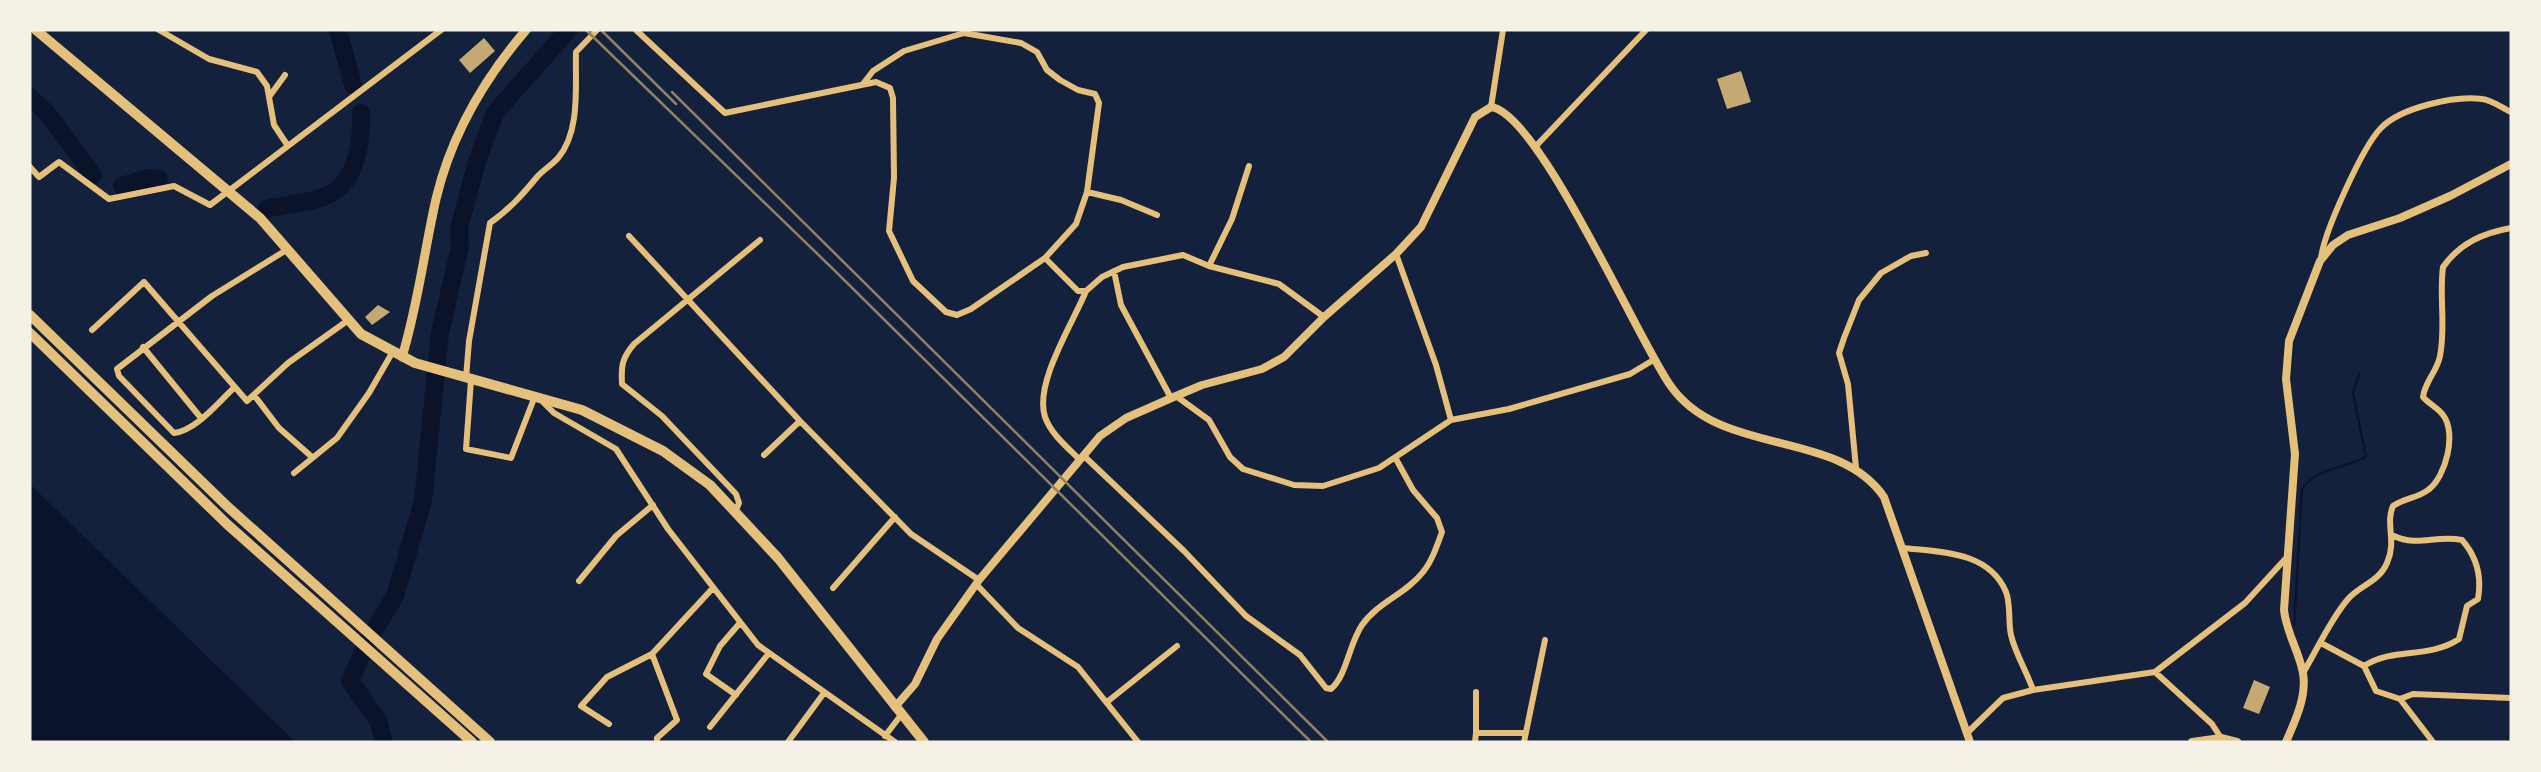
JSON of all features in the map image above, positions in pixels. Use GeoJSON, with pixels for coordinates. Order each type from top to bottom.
{"type":"FeatureCollection","features":[{"type":"Feature","properties":{"kind":"highway"},"geometry":{"type":"LineString","coordinates":[[36,30],[260,218],[361,334],[415,363],[582,410],[634,434],[688,468],[736,510],[778,558],[924,742]]}},
{"type":"Feature","properties":{"kind":"highway"},"geometry":{"type":"LineString","coordinates":[[30,305],[102,387]]}},
{"type":"Feature","properties":{"kind":"highway"},"geometry":{"type":"LineString","coordinates":[[30,315],[102,387],[286,559],[490,742]]}},
{"type":"Feature","properties":{"kind":"highway"},"geometry":{"type":"LineString","coordinates":[[30,333],[117,421],[472,742]]}},
{"type":"Feature","properties":{"kind":"main road"},"geometry":{"type":"LineString","coordinates":[[397,355],[416,310],[436,199],[450,154],[470,109],[503,58],[526,30]]}},
{"type":"Feature","properties":{"kind":"street"},"geometry":{"type":"LineString","coordinates":[[159,30],[209,59],[257,72],[267,86],[274,125],[288,146]]}},
{"type":"Feature","properties":{"kind":"street"},"geometry":{"type":"LineString","coordinates":[[30,167],[39,177],[59,162],[109,199],[162,186],[174,186],[210,205],[441,30]]}},
{"type":"Feature","properties":{"kind":"street"},"geometry":{"type":"LineString","coordinates":[[597,30],[576,52],[572,127],[567,144],[557,159],[542,171],[512,206],[490,223],[469,379],[466,449],[511,458],[536,395],[554,413],[616,449],[739,624],[769,653],[893,742]]}},
{"type":"Feature","properties":{"kind":"street"},"geometry":{"type":"LineString","coordinates":[[636,30],[725,113],[876,82],[890,88],[893,97],[894,178],[889,231],[913,281],[946,312],[957,315],[1045,258],[1076,224],[1087,192],[1099,103],[1095,94],[1078,90],[1047,70],[1037,52],[1021,43],[964,33],[904,51],[873,71],[863,84]]}},
{"type":"Feature","properties":{"kind":"street"},"geometry":{"type":"LineString","coordinates":[[885,736],[937,639],[977,582],[1039,505],[1100,436],[1126,418],[1173,397],[1202,385],[1262,369],[1284,357],[1324,317],[1396,254],[1420,227],[1475,117],[1491,107],[1503,30]]}},
{"type":"Feature","properties":{"kind":"street"},"geometry":{"type":"LineString","coordinates":[[1536,146],[1646,30]]}},
{"type":"Feature","properties":{"kind":"street"},"geometry":{"type":"LineString","coordinates":[[269,97],[285,75]]}},
{"type":"Feature","properties":{"kind":"street"},"geometry":{"type":"LineString","coordinates":[[2286,742],[2303,699],[2303,673],[2286,625],[2295,454],[2286,379],[2289,341],[2320,261],[2322,244],[2343,197],[2381,128],[2403,114],[2457,98],[2485,99],[2511,112]]}},
{"type":"Feature","properties":{"kind":"street"},"geometry":{"type":"LineString","coordinates":[[1491,107],[1513,121],[1536,146],[1655,359],[1685,403],[1705,418],[1727,428],[1856,468],[1876,485],[1884,497],[1903,548],[1969,738]]}},
{"type":"Feature","properties":{"kind":"street"},"geometry":{"type":"LineString","coordinates":[[2320,261],[2333,245],[2348,235],[2450,196],[2511,164]]}},
{"type":"Feature","properties":{"kind":"street"},"geometry":{"type":"LineString","coordinates":[[1209,267],[1232,219],[1249,166]]}},
{"type":"Feature","properties":{"kind":"street"},"geometry":{"type":"LineString","coordinates":[[1087,192],[1121,200],[1157,215]]}},
{"type":"Feature","properties":{"kind":"street"},"geometry":{"type":"LineString","coordinates":[[2303,673],[2347,600],[2382,571],[2388,561],[2394,537],[2390,523],[2393,506],[2427,492],[2444,470],[2448,458],[2444,415],[2423,397],[2427,382],[2440,359],[2445,324],[2443,267],[2462,246],[2477,238],[2511,228]]}},
{"type":"Feature","properties":{"kind":"street"},"geometry":{"type":"LineString","coordinates":[[629,236],[800,421],[911,534],[977,582],[1018,628],[1078,667],[1138,742]]}},
{"type":"Feature","properties":{"kind":"street"},"geometry":{"type":"LineString","coordinates":[[736,510],[739,503],[736,494],[662,416],[622,384],[622,357],[688,298],[760,240]]}},
{"type":"Feature","properties":{"kind":"street"},"geometry":{"type":"LineString","coordinates":[[235,387],[184,432],[174,433],[119,376],[117,369],[180,320],[288,249]]}},
{"type":"Feature","properties":{"kind":"street"},"geometry":{"type":"LineString","coordinates":[[1856,468],[1848,384],[1839,353],[1859,300],[1881,273],[1912,256],[1926,253]]}},
{"type":"Feature","properties":{"kind":"street"},"geometry":{"type":"LineString","coordinates":[[1396,254],[1436,365],[1451,421]]}},
{"type":"Feature","properties":{"kind":"street"},"geometry":{"type":"LineString","coordinates":[[1324,317],[1279,284],[1209,267],[1184,255],[1123,267],[1086,291],[1056,355],[1043,407],[1056,436],[1079,459],[1184,551],[1246,616],[1300,655],[1326,688],[1338,683],[1348,649],[1376,607],[1423,573],[1442,532],[1437,518],[1413,490],[1396,459]]}},
{"type":"Feature","properties":{"kind":"street"},"geometry":{"type":"LineString","coordinates":[[1045,258],[1078,291],[1086,291]]}},
{"type":"Feature","properties":{"kind":"street"},"geometry":{"type":"LineString","coordinates":[[1114,271],[1121,305],[1173,397],[1209,420],[1230,457],[1243,468],[1294,485],[1323,486],[1379,468],[1451,421],[1509,409],[1630,374],[1655,359]]}},
{"type":"Feature","properties":{"kind":"street"},"geometry":{"type":"LineString","coordinates":[[92,330],[144,282],[180,320],[247,401],[288,363],[347,321]]}},
{"type":"Feature","properties":{"kind":"street"},"geometry":{"type":"LineString","coordinates":[[143,347],[201,418]]}},
{"type":"Feature","properties":{"kind":"street"},"geometry":{"type":"LineString","coordinates":[[294,473],[337,438],[397,355]]}},
{"type":"Feature","properties":{"kind":"street"},"geometry":{"type":"LineString","coordinates":[[254,395],[279,428],[312,457]]}},
{"type":"Feature","properties":{"kind":"street"},"geometry":{"type":"LineString","coordinates":[[764,455],[800,421]]}},
{"type":"Feature","properties":{"kind":"street"},"geometry":{"type":"LineString","coordinates":[[579,581],[616,536],[653,505]]}},
{"type":"Feature","properties":{"kind":"street"},"geometry":{"type":"LineString","coordinates":[[833,588],[895,517]]}},
{"type":"Feature","properties":{"kind":"street"},"geometry":{"type":"LineString","coordinates":[[2364,666],[2380,656],[2430,652],[2450,646],[2459,639],[2466,606],[2478,599],[2480,574],[2471,551],[2462,540],[2439,537],[2409,543],[2394,537]]}},
{"type":"Feature","properties":{"kind":"street"},"geometry":{"type":"LineString","coordinates":[[1903,548],[1956,553],[1975,561],[1997,578],[2007,594],[2011,637],[2033,690]]}},
{"type":"Feature","properties":{"kind":"street"},"geometry":{"type":"LineString","coordinates":[[1969,738],[2003,698],[2033,690],[2155,672],[2245,603],[2289,555]]}},
{"type":"Feature","properties":{"kind":"street"},"geometry":{"type":"LineString","coordinates":[[609,724],[581,706],[607,677],[652,654],[712,589]]}},
{"type":"Feature","properties":{"kind":"street"},"geometry":{"type":"LineString","coordinates":[[736,695],[706,674],[707,667],[720,646],[739,624]]}},
{"type":"Feature","properties":{"kind":"street"},"geometry":{"type":"LineString","coordinates":[[1524,742],[1545,640]]}},
{"type":"Feature","properties":{"kind":"street"},"geometry":{"type":"LineString","coordinates":[[2321,643],[2364,666],[2376,691],[2400,699],[2432,742],[2444,742]]}},
{"type":"Feature","properties":{"kind":"street"},"geometry":{"type":"LineString","coordinates":[[1107,702],[1177,646]]}},
{"type":"Feature","properties":{"kind":"street"},"geometry":{"type":"LineString","coordinates":[[710,727],[769,653]]}},
{"type":"Feature","properties":{"kind":"street"},"geometry":{"type":"LineString","coordinates":[[652,654],[677,720],[657,742]]}},
{"type":"Feature","properties":{"kind":"street"},"geometry":{"type":"LineString","coordinates":[[2155,672],[2212,724],[2221,738]]}},
{"type":"Feature","properties":{"kind":"street"},"geometry":{"type":"LineString","coordinates":[[1475,742],[1476,692]]}},
{"type":"Feature","properties":{"kind":"street"},"geometry":{"type":"LineString","coordinates":[[788,742],[824,693]]}},
{"type":"Feature","properties":{"kind":"street"},"geometry":{"type":"LineString","coordinates":[[2400,699],[2413,694],[2511,698]]}},
{"type":"Feature","properties":{"kind":"street"},"geometry":{"type":"LineString","coordinates":[[1476,733],[1525,733]]}},
{"type":"Feature","properties":{"kind":"street"},"geometry":{"type":"LineString","coordinates":[[2192,742],[2221,738],[2237,742]]}},
{"type":"Feature","properties":{"kind":"water"},"geometry":{"type":"Polygon","coordinates":[[[30,484],[295,742],[30,742],[30,484]]]}},
{"type":"Feature","properties":{"kind":"building"},"geometry":{"type":"Polygon","coordinates":[[[484,38],[495,51],[470,73],[459,60],[484,38]]]}},
{"type":"Feature","properties":{"kind":"building"},"geometry":{"type":"Polygon","coordinates":[[[1741,71],[1751,102],[1727,109],[1717,79],[1741,71]]]}},
{"type":"Feature","properties":{"kind":"building"},"geometry":{"type":"Polygon","coordinates":[[[378,305],[390,312],[372,325],[365,317],[378,305]]]}},
{"type":"Feature","properties":{"kind":"building"},"geometry":{"type":"Polygon","coordinates":[[[2254,680],[2270,687],[2259,714],[2243,708],[2254,680]]]}},
{"type":"Feature","properties":{"kind":"waterway"},"geometry":{"type":"LineString","coordinates":[[338,30],[353,85]]}},
{"type":"Feature","properties":{"kind":"waterway"},"geometry":{"type":"LineString","coordinates":[[384,742],[378,720],[350,681],[369,639],[395,596],[423,501],[440,333],[460,246],[459,229],[477,161],[495,113],[568,30]]}},
{"type":"Feature","properties":{"kind":"waterway"},"geometry":{"type":"LineString","coordinates":[[30,97],[48,114],[93,175]]}},
{"type":"Feature","properties":{"kind":"waterway"},"geometry":{"type":"LineString","coordinates":[[267,209],[317,199],[340,187],[356,157],[361,113]]}},
{"type":"Feature","properties":{"kind":"waterway"},"geometry":{"type":"LineString","coordinates":[[122,186],[149,178],[159,179]]}},
{"type":"Feature","properties":{"kind":"waterway"},"geometry":{"type":"LineString","coordinates":[[2294,626],[2302,489],[2316,476],[2366,457],[2353,393],[2359,374]]}},
{"type":"Feature","properties":{"kind":"railway"},"geometry":{"type":"LineString","coordinates":[[586,30],[832,268],[1311,742]]}},
{"type":"Feature","properties":{"kind":"railway"},"geometry":{"type":"LineString","coordinates":[[601,30],[676,104]]}},
{"type":"Feature","properties":{"kind":"railway"},"geometry":{"type":"LineString","coordinates":[[672,92],[1328,742]]}}]}
